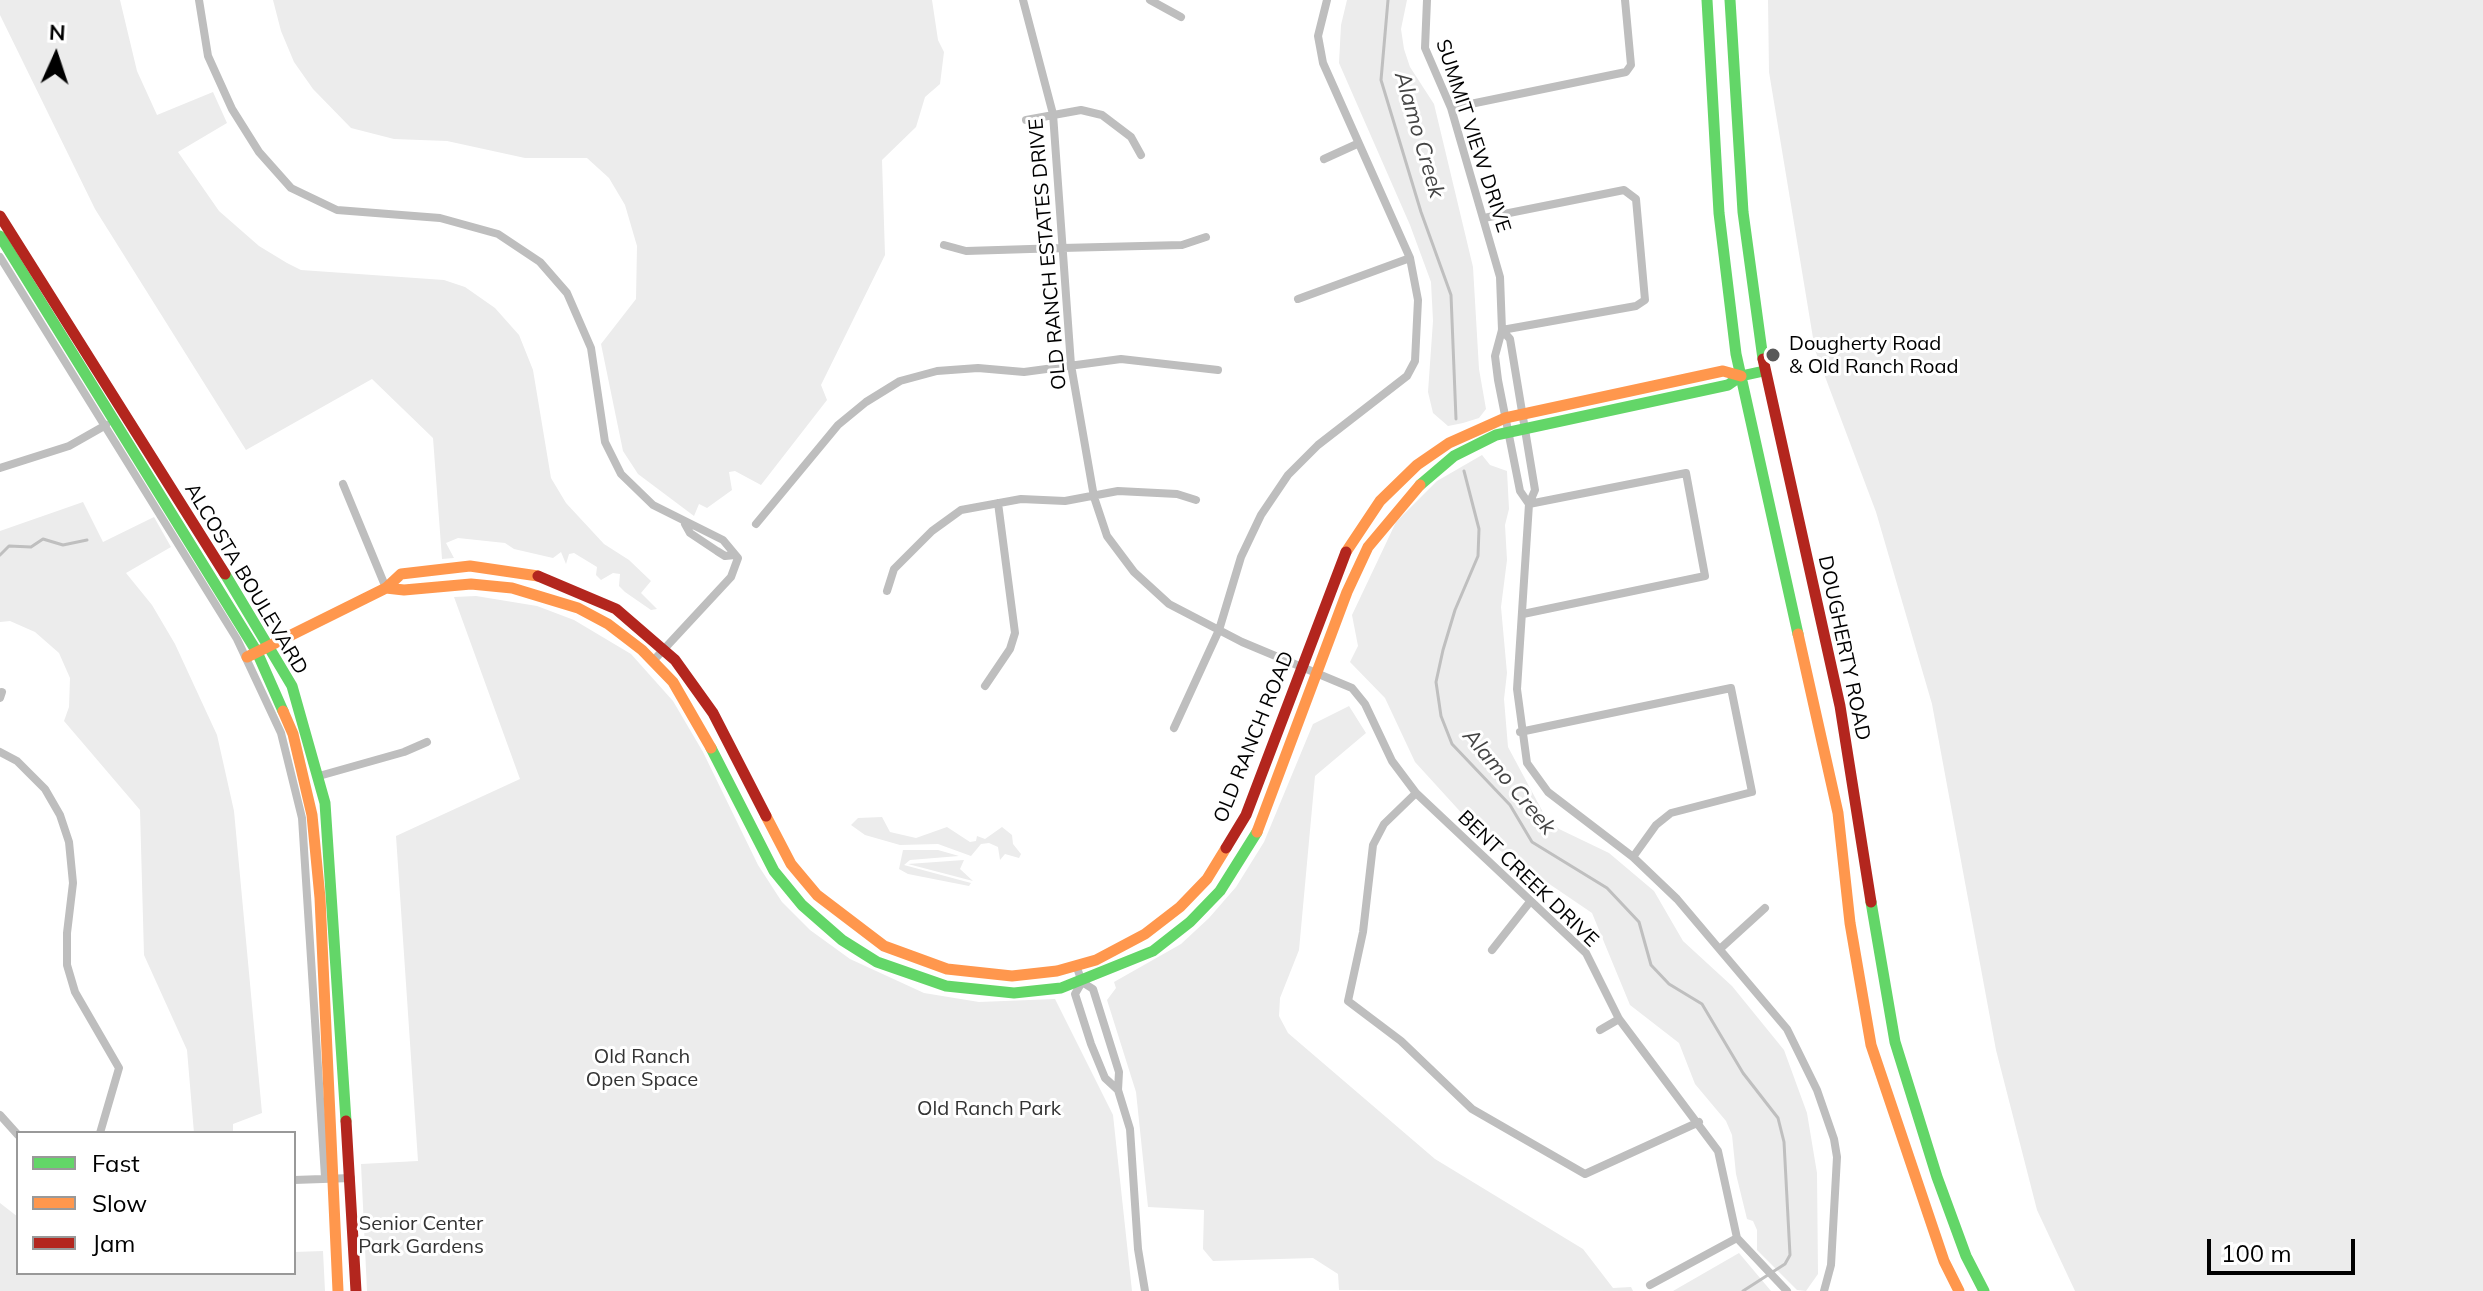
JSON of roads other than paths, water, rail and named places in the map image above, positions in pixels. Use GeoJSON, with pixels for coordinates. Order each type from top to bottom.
{"type":"FeatureCollection","features":[{"type":"Feature","properties":{"kind":"main road","name":"DOUGHERTY ROAD"},"geometry":{"type":"LineString","coordinates":[[1707,0],[1719,213],[1741,376],[1838,813],[1850,923],[1871,1045],[1944,1261],[1959,1291]]}},
{"type":"Feature","properties":{"kind":"main road","name":"DOUGHERTY ROAD"},"geometry":{"type":"LineString","coordinates":[[1730,0],[1743,212],[1764,371],[1840,706],[1895,1042],[1942,1191],[1984,1291]]}},
{"type":"Feature","properties":{"kind":"main road","name":"ALCOSTA BOULEVARD"},"geometry":{"type":"LineString","coordinates":[[0,216],[114,420],[252,655],[293,734],[312,815],[338,1291]]}},
{"type":"Feature","properties":{"kind":"main road","name":"ALCOSTA BOULEVARD"},"geometry":{"type":"LineString","coordinates":[[0,236],[114,420],[270,645],[292,686],[319,776],[330,840],[356,1291]]}},
{"type":"Feature","properties":{"kind":"main road","name":"OLD RANCH ROAD"},"geometry":{"type":"LineString","coordinates":[[252,655],[386,588],[401,574],[439,567],[515,570],[585,592],[635,622],[688,674],[713,713],[791,864],[817,895],[855,927],[884,946],[927,964],[976,975],[1012,976],[1076,965],[1145,934],[1180,907],[1207,879],[1246,815],[1330,587],[1351,541],[1380,501],[1417,465],[1449,443],[1522,413],[1723,371],[1741,376]]}},
{"type":"Feature","properties":{"kind":"main road","name":"OLD RANCH ROAD"},"geometry":{"type":"LineString","coordinates":[[386,588],[404,590],[471,584],[546,597],[608,624],[673,682],[697,720],[774,871],[802,905],[842,940],[877,962],[921,980],[960,989],[1014,993],[1082,982],[1153,951],[1190,922],[1220,891],[1245,856],[1264,819],[1368,547],[1394,512],[1454,456],[1508,432],[1728,385],[1741,376],[1764,371]]}},
{"type":"Feature","properties":{"kind":"street"},"geometry":{"type":"LineString","coordinates":[[199,0],[208,56],[232,109],[259,152],[291,188],[337,210],[440,218],[479,227],[514,243],[540,262],[567,293],[586,330],[602,430],[611,457],[637,493],[685,524],[702,527],[723,540],[731,546],[735,555],[737,565],[731,577],[653,661]]}},
{"type":"Feature","properties":{"kind":"street","name":"OLD RANCH ESTATES DRIVE"},"geometry":{"type":"LineString","coordinates":[[1023,0],[1053,114],[1071,365],[1094,497],[1107,536],[1134,572],[1169,604],[1219,630],[1318,672]]}},
{"type":"Feature","properties":{"kind":"street"},"geometry":{"type":"LineString","coordinates":[[1150,0],[1181,17]]}},
{"type":"Feature","properties":{"kind":"street"},"geometry":{"type":"LineString","coordinates":[[1174,728],[1219,630],[1241,557],[1261,515],[1288,475],[1318,445],[1407,376],[1415,361],[1418,300],[1410,258],[1323,63],[1318,36],[1327,0]]}},
{"type":"Feature","properties":{"kind":"street","name":"SUMMIT VIEW DRIVE"},"geometry":{"type":"LineString","coordinates":[[1427,0],[1425,48],[1451,108],[1500,277],[1502,330],[1495,356],[1520,491],[1529,504]]}},
{"type":"Feature","properties":{"kind":"street"},"geometry":{"type":"LineString","coordinates":[[1451,108],[1626,72],[1631,65],[1625,0]]}},
{"type":"Feature","properties":{"kind":"street"},"geometry":{"type":"LineString","coordinates":[[1026,120],[1081,110],[1102,115],[1131,137],[1141,155]]}},
{"type":"Feature","properties":{"kind":"street"},"geometry":{"type":"LineString","coordinates":[[1324,159],[1357,144]]}},
{"type":"Feature","properties":{"kind":"street"},"geometry":{"type":"LineString","coordinates":[[1484,218],[1624,190],[1636,199],[1645,300],[1636,306],[1502,330]]}},
{"type":"Feature","properties":{"kind":"street"},"geometry":{"type":"LineString","coordinates":[[944,245],[966,251],[1182,245],[1206,237]]}},
{"type":"Feature","properties":{"kind":"street","name":"ALCOSTA BOULEVARD"},"geometry":{"type":"LineString","coordinates":[[0,257],[114,420]]}},
{"type":"Feature","properties":{"kind":"street"},"geometry":{"type":"LineString","coordinates":[[1298,299],[1410,258]]}},
{"type":"Feature","properties":{"kind":"street","name":"SUMMIT VIEW DRIVE"},"geometry":{"type":"LineString","coordinates":[[1502,330],[1510,339],[1535,490],[1529,504],[1517,689],[1520,732],[1527,763],[1548,792],[1633,857],[1721,948],[1787,1029],[1830,1120],[1837,1157],[1831,1265],[1824,1291]]}},
{"type":"Feature","properties":{"kind":"street"},"geometry":{"type":"LineString","coordinates":[[756,524],[838,425],[866,402],[900,381],[937,371],[978,368],[1024,372],[1121,359],[1218,370]]}},
{"type":"Feature","properties":{"kind":"street"},"geometry":{"type":"LineString","coordinates":[[0,468],[69,446],[114,420]]}},
{"type":"Feature","properties":{"kind":"street"},"geometry":{"type":"LineString","coordinates":[[1523,614],[1705,576],[1686,473],[1529,504]]}},
{"type":"Feature","properties":{"kind":"street"},"geometry":{"type":"LineString","coordinates":[[343,484],[386,588]]}},
{"type":"Feature","properties":{"kind":"street"},"geometry":{"type":"LineString","coordinates":[[887,591],[894,569],[932,531],[961,510],[998,503],[1094,497],[1118,491],[1177,494],[1196,500]]}},
{"type":"Feature","properties":{"kind":"street"},"geometry":{"type":"LineString","coordinates":[[985,686],[992,671],[1010,649],[1015,633],[998,503]]}},
{"type":"Feature","properties":{"kind":"street","name":"BENT CREEK DRIVE"},"geometry":{"type":"LineString","coordinates":[[1318,672],[1352,688],[1365,704],[1392,761],[1416,793],[1529,903],[1586,953],[1619,1019],[1718,1151],[1737,1238],[1786,1290]]}},
{"type":"Feature","properties":{"kind":"street"},"geometry":{"type":"LineString","coordinates":[[1520,732],[1731,688],[1752,792],[1671,813],[1656,825],[1633,857]]}},
{"type":"Feature","properties":{"kind":"street"},"geometry":{"type":"LineString","coordinates":[[319,776],[404,752],[427,742]]}},
{"type":"Feature","properties":{"kind":"street"},"geometry":{"type":"LineString","coordinates":[[0,752],[17,761],[45,789],[60,815],[69,842],[73,883],[67,965],[75,992],[119,1068],[101,1131]]}},
{"type":"Feature","properties":{"kind":"street"},"geometry":{"type":"LineString","coordinates":[[1416,793],[1384,824],[1373,845],[1363,932],[1348,1001],[1401,1041],[1472,1109],[1585,1174],[1699,1122]]}},
{"type":"Feature","properties":{"kind":"street"},"geometry":{"type":"LineString","coordinates":[[1492,950],[1529,903]]}},
{"type":"Feature","properties":{"kind":"street"},"geometry":{"type":"LineString","coordinates":[[1721,948],[1765,908]]}},
{"type":"Feature","properties":{"kind":"street"},"geometry":{"type":"LineString","coordinates":[[1076,965],[1082,982],[1093,989],[1119,1072],[1118,1090],[1130,1129],[1138,1249],[1145,1291]]}},
{"type":"Feature","properties":{"kind":"street"},"geometry":{"type":"LineString","coordinates":[[1082,982],[1075,994],[1091,1044],[1105,1078],[1118,1090]]}},
{"type":"Feature","properties":{"kind":"street"},"geometry":{"type":"LineString","coordinates":[[1600,1030],[1619,1019]]}},
{"type":"Feature","properties":{"kind":"street"},"geometry":{"type":"LineString","coordinates":[[0,1115],[16,1133]]}},
{"type":"Feature","properties":{"kind":"street"},"geometry":{"type":"LineString","coordinates":[[296,1180],[351,1178]]}},
{"type":"Feature","properties":{"kind":"street"},"geometry":{"type":"LineString","coordinates":[[1650,1285],[1737,1238]]}},
{"type":"Feature","properties":{"kind":"waterway","name":"Alamo Creek"},"geometry":{"type":"LineString","coordinates":[[1388,0],[1381,80],[1421,212],[1451,295],[1456,419]]}},
{"type":"Feature","properties":{"kind":"waterway","name":"Alamo Creek"},"geometry":{"type":"LineString","coordinates":[[1464,471],[1479,529],[1478,556],[1455,610],[1443,650],[1436,682],[1441,716],[1452,744],[1510,805],[1532,842],[1607,888],[1639,922],[1651,965],[1669,984],[1702,1004],[1743,1073],[1778,1118],[1784,1142],[1790,1255],[1785,1264],[1743,1291]]}},
{"type":"Feature","properties":{"kind":"waterway"},"geometry":{"type":"LineString","coordinates":[[0,555],[9,546],[31,547],[43,539],[63,545],[87,540]]}},
{"type":"Feature","properties":{"kind":"place","name":"Dougherty Road & Old Ranch Road"},"geometry":{"type":"Point","coordinates":[1773,355]}},
{"type":"Feature","properties":{"kind":"park label","name":"Old Ranch Open Space"},"geometry":{"type":"Point","coordinates":[642,1068]}},
{"type":"Feature","properties":{"kind":"park label","name":"Old Ranch Park"},"geometry":{"type":"Point","coordinates":[989,1109]}},
{"type":"Feature","properties":{"kind":"park label","name":"Senior Center Park Gardens"},"geometry":{"type":"Point","coordinates":[421,1236]}}]}
